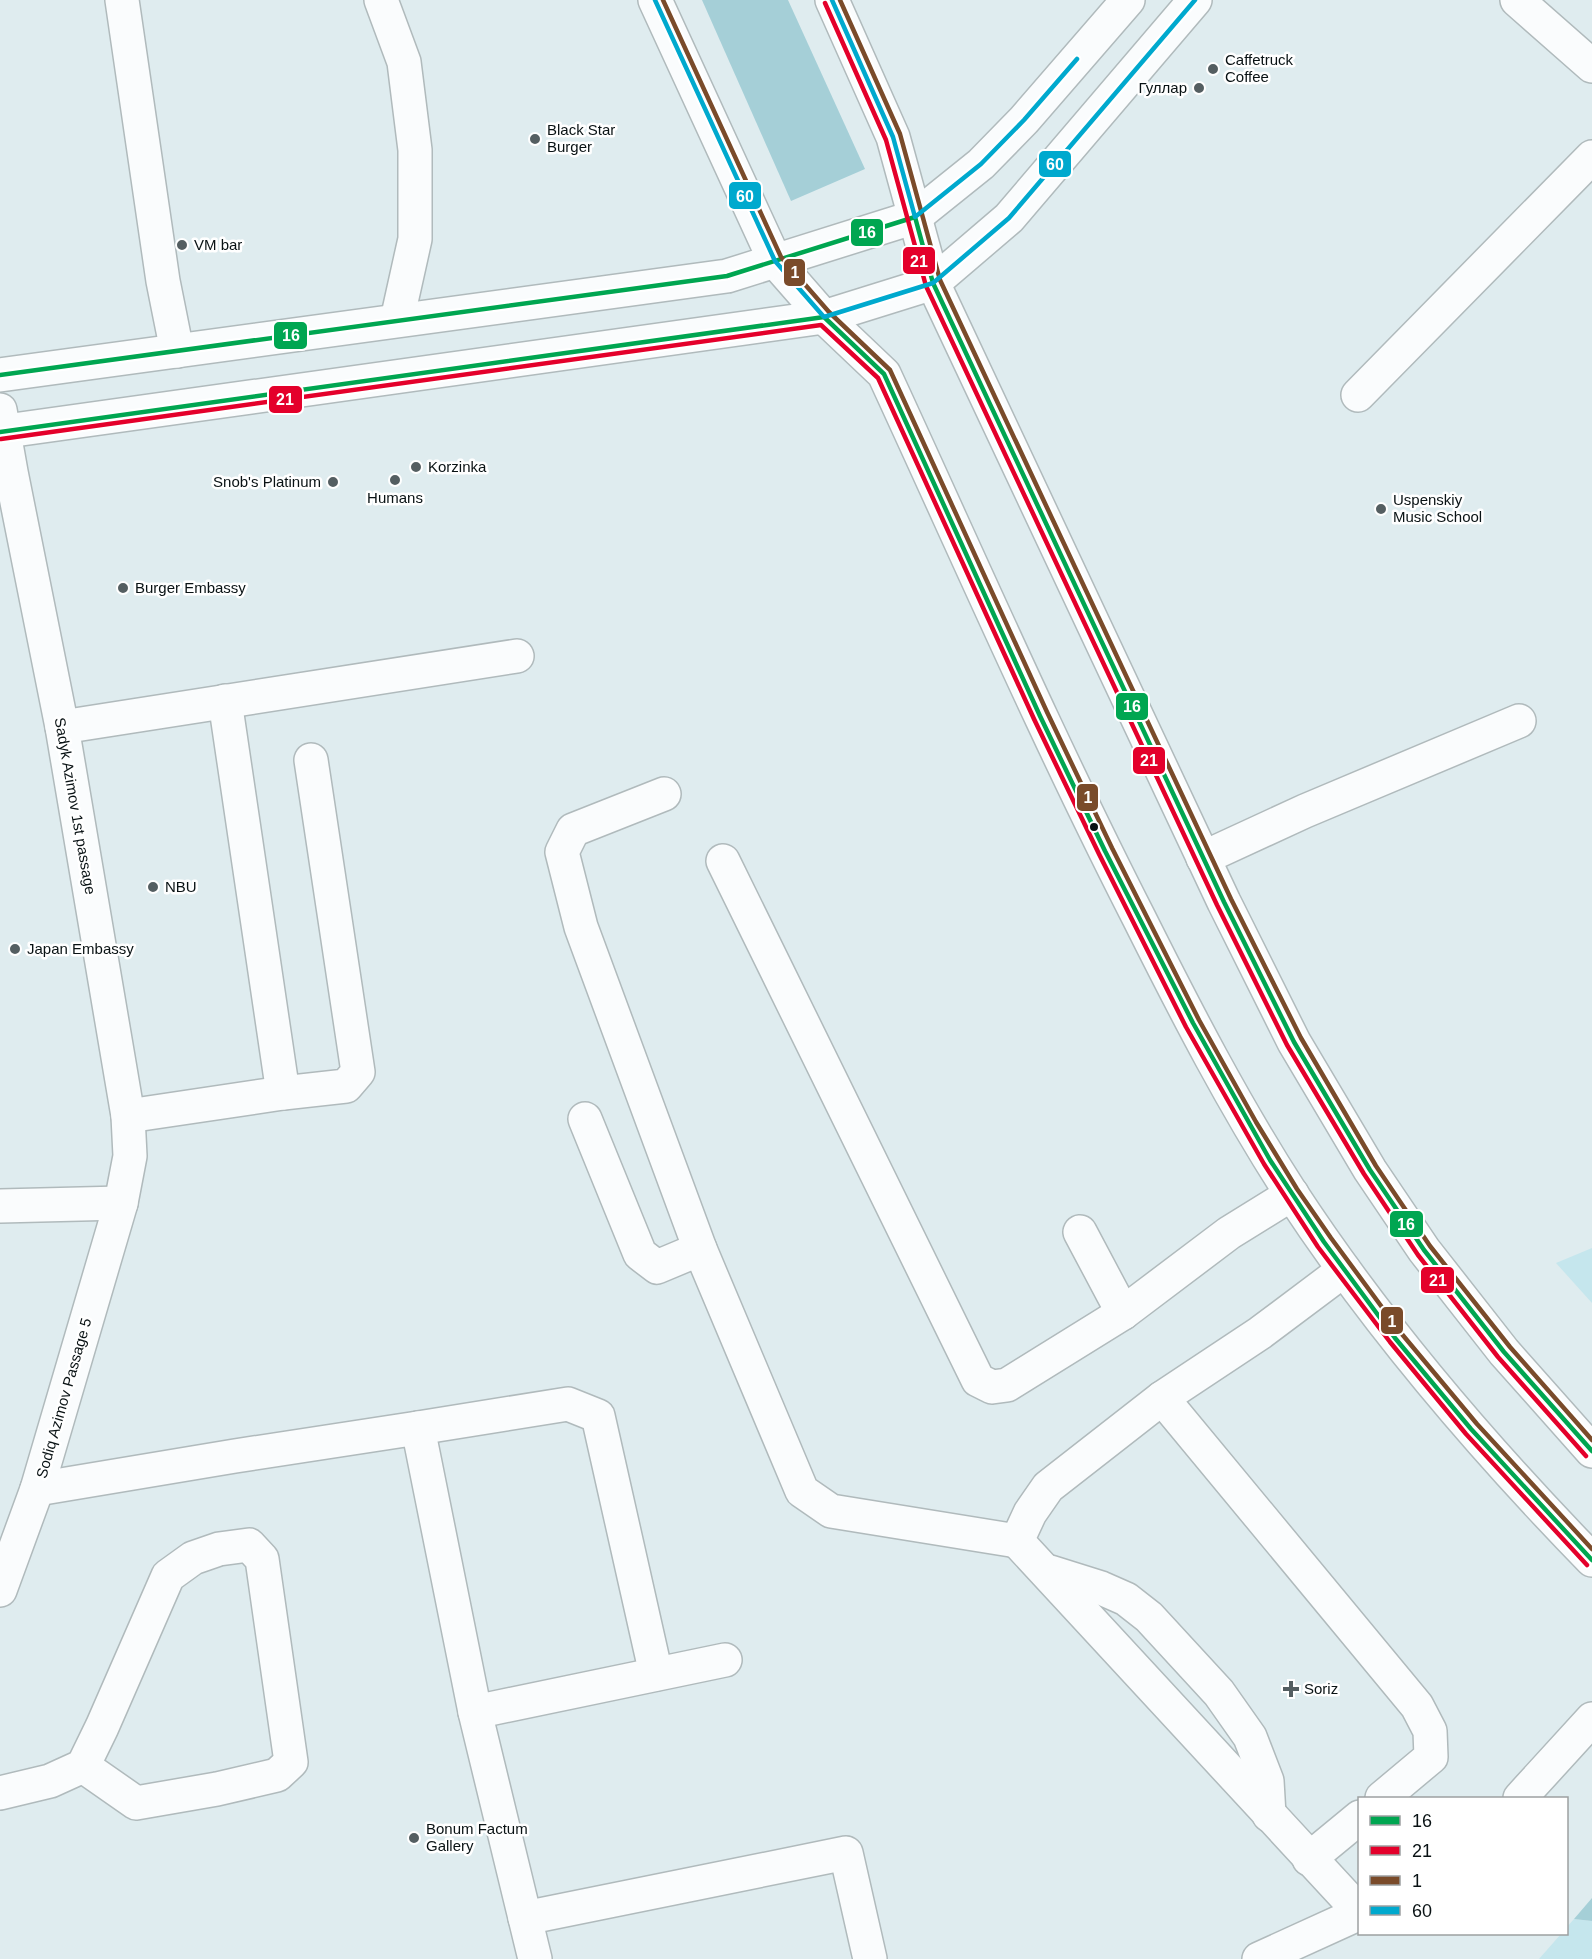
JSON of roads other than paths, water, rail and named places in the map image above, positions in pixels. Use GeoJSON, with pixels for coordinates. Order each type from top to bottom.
{"type":"FeatureCollection","features":[{"type":"Feature","properties":{"kind":"main road"},"geometry":{"type":"LineString","coordinates":[[122,0],[163,281],[177,351]]}},
{"type":"Feature","properties":{"kind":"main road"},"geometry":{"type":"LineString","coordinates":[[381,0],[404,62],[415,150],[415,239],[397,320]]}},
{"type":"Feature","properties":{"kind":"main road"},"geometry":{"type":"LineString","coordinates":[[656,0],[775,261],[824,317],[884,374],[1103,848],[1201,1040],[1260,1144],[1344,1270],[1395,1336],[1473,1431],[1592,1560]]}},
{"type":"Feature","properties":{"kind":"main road"},"geometry":{"type":"LineString","coordinates":[[832,0],[893,137],[933,283],[1203,858],[1294,1042],[1396,1210],[1463,1301],[1504,1352],[1590,1444]]}},
{"type":"Feature","properties":{"kind":"main road"},"geometry":{"type":"LineString","coordinates":[[0,375],[727,276],[915,217],[981,164],[1024,120],[1128,0]]}},
{"type":"Feature","properties":{"kind":"main road"},"geometry":{"type":"LineString","coordinates":[[1,424],[824,317],[933,283],[1009,218],[1195,0]]}},
{"type":"Feature","properties":{"kind":"main road"},"geometry":{"type":"LineString","coordinates":[[1517,0],[1592,66]]}},
{"type":"Feature","properties":{"kind":"main road"},"geometry":{"type":"LineString","coordinates":[[1358,395],[1592,158]]}},
{"type":"Feature","properties":{"kind":"main road","name":"Sadyk Azimov 1st passage"},"geometry":{"type":"LineString","coordinates":[[1,424],[62,726],[128,1116],[130,1156],[121,1203]]}},
{"type":"Feature","properties":{"kind":"main road"},"geometry":{"type":"LineString","coordinates":[[62,726],[517,656]]}},
{"type":"Feature","properties":{"kind":"main road"},"geometry":{"type":"LineString","coordinates":[[225,701],[283,1092]]}},
{"type":"Feature","properties":{"kind":"main road"},"geometry":{"type":"LineString","coordinates":[[1203,858],[1305,811],[1519,721]]}},
{"type":"Feature","properties":{"kind":"main road"},"geometry":{"type":"LineString","coordinates":[[128,1116],[283,1092],[346,1086],[358,1072],[311,760]]}},
{"type":"Feature","properties":{"kind":"main road"},"geometry":{"type":"LineString","coordinates":[[664,794],[573,830],[562,852],[581,927],[700,1249],[802,1491],[831,1511],[1017,1541],[1358,1911]]}},
{"type":"Feature","properties":{"kind":"main road"},"geometry":{"type":"LineString","coordinates":[[723,861],[978,1380],[992,1387],[1007,1385],[1123,1313],[1229,1233],[1292,1194]]}},
{"type":"Feature","properties":{"kind":"main road"},"geometry":{"type":"LineString","coordinates":[[585,1119],[640,1254],[657,1267],[700,1249]]}},
{"type":"Feature","properties":{"kind":"main road"},"geometry":{"type":"LineString","coordinates":[[0,1206],[121,1203]]}},
{"type":"Feature","properties":{"kind":"main road","name":"Sodiq Azimov Passage 5"},"geometry":{"type":"LineString","coordinates":[[0,1590],[37,1489],[121,1203]]}},
{"type":"Feature","properties":{"kind":"main road"},"geometry":{"type":"LineString","coordinates":[[1080,1232],[1123,1313]]}},
{"type":"Feature","properties":{"kind":"main road"},"geometry":{"type":"LineString","coordinates":[[1017,1541],[1030,1513],[1048,1486],[1162,1398],[1260,1333],[1344,1270]]}},
{"type":"Feature","properties":{"kind":"main road"},"geometry":{"type":"LineString","coordinates":[[1162,1398],[1417,1706],[1430,1731],[1431,1757],[1383,1797]]}},
{"type":"Feature","properties":{"kind":"main road"},"geometry":{"type":"LineString","coordinates":[[37,1489],[568,1404],[598,1416],[656,1674]]}},
{"type":"Feature","properties":{"kind":"main road"},"geometry":{"type":"LineString","coordinates":[[418,1428],[475,1712],[535,1959]]}},
{"type":"Feature","properties":{"kind":"main road"},"geometry":{"type":"LineString","coordinates":[[0,1793],[50,1781],[83,1766],[168,1576],[193,1558],[219,1549],[249,1545],[262,1559],[291,1762],[278,1775],[217,1789],[136,1803],[83,1766]]}},
{"type":"Feature","properties":{"kind":"main road"},"geometry":{"type":"LineString","coordinates":[[1048,1572],[1101,1588],[1126,1599],[1149,1617],[1219,1693],[1250,1737],[1267,1781],[1269,1815]]}},
{"type":"Feature","properties":{"kind":"main road"},"geometry":{"type":"LineString","coordinates":[[475,1712],[725,1660]]}},
{"type":"Feature","properties":{"kind":"main road"},"geometry":{"type":"LineString","coordinates":[[1521,1797],[1592,1719]]}},
{"type":"Feature","properties":{"kind":"main road"},"geometry":{"type":"LineString","coordinates":[[1309,1859],[1358,1818]]}},
{"type":"Feature","properties":{"kind":"main road"},"geometry":{"type":"LineString","coordinates":[[525,1918],[846,1853],[870,1959]]}},
{"type":"Feature","properties":{"kind":"main road"},"geometry":{"type":"LineString","coordinates":[[1259,1959],[1358,1912]]}},
{"type":"Feature","properties":{"kind":"place","name":"Caffetruck Coffee"},"geometry":{"type":"Point","coordinates":[1213,69]}},
{"type":"Feature","properties":{"kind":"place","name":"Гуллар"},"geometry":{"type":"Point","coordinates":[1199,88]}},
{"type":"Feature","properties":{"kind":"place","name":"Black Star Burger"},"geometry":{"type":"Point","coordinates":[535,139]}},
{"type":"Feature","properties":{"kind":"place","name":"VM bar"},"geometry":{"type":"Point","coordinates":[182,245]}},
{"type":"Feature","properties":{"kind":"place","name":"Korzinka"},"geometry":{"type":"Point","coordinates":[416,467]}},
{"type":"Feature","properties":{"kind":"place","name":"Humans"},"geometry":{"type":"Point","coordinates":[395,480]}},
{"type":"Feature","properties":{"kind":"place","name":"Snob's Platinum"},"geometry":{"type":"Point","coordinates":[333,482]}},
{"type":"Feature","properties":{"kind":"place","name":"Uspenskiy Music School"},"geometry":{"type":"Point","coordinates":[1381,509]}},
{"type":"Feature","properties":{"kind":"place","name":"Burger Embassy"},"geometry":{"type":"Point","coordinates":[123,588]}},
{"type":"Feature","properties":{"kind":"place","name":"NBU"},"geometry":{"type":"Point","coordinates":[153,887]}},
{"type":"Feature","properties":{"kind":"place","name":"Japan Еmbassy"},"geometry":{"type":"Point","coordinates":[15,949]}},
{"type":"Feature","properties":{"kind":"place","name":"Soriz"},"geometry":{"type":"Point","coordinates":[1291,1689]}},
{"type":"Feature","properties":{"kind":"place","name":"Bonum Factum Gallery"},"geometry":{"type":"Point","coordinates":[414,1838]}}]}
